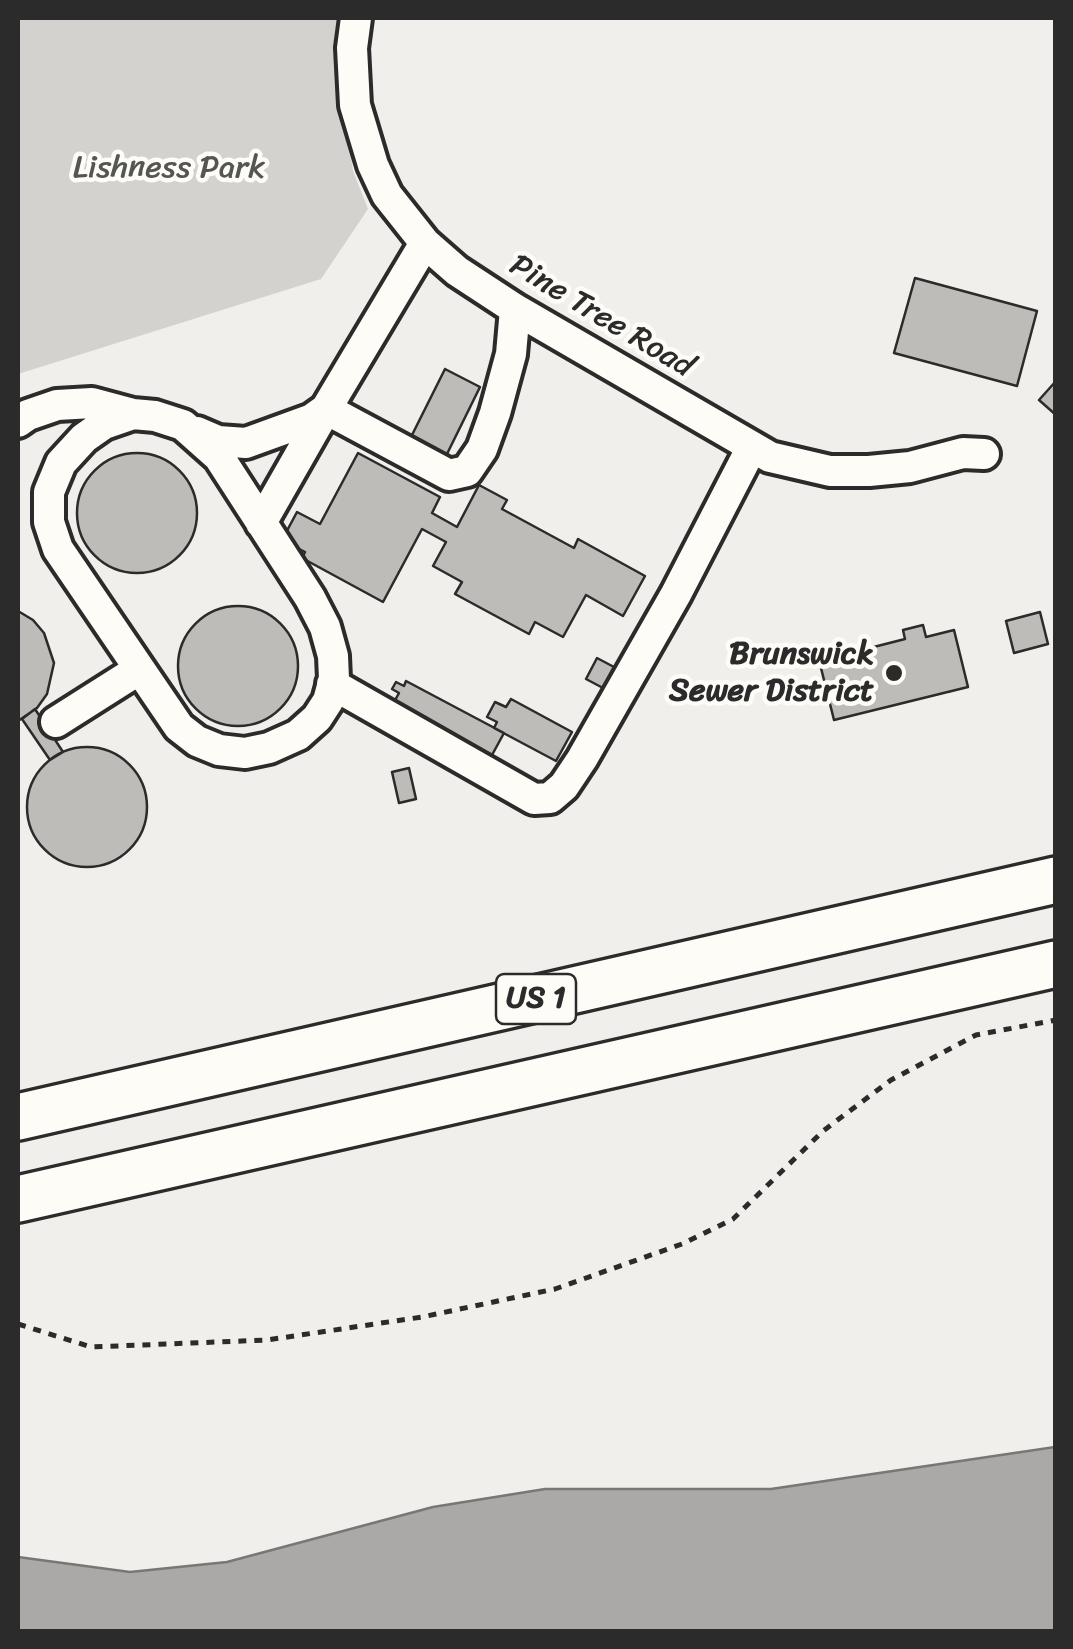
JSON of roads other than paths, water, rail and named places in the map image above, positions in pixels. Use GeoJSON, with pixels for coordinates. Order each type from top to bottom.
{"type":"FeatureCollection","features":[{"type":"Feature","properties":{"kind":"highway","name":"US 1"},"geometry":{"type":"LineString","coordinates":[[18,1118],[1056,880]]}},
{"type":"Feature","properties":{"kind":"highway","name":"US 1"},"geometry":{"type":"LineString","coordinates":[[18,1199],[1056,964]]}},
{"type":"Feature","properties":{"kind":"street","name":"Pine Tree Road"},"geometry":{"type":"LineString","coordinates":[[356,18],[352,76],[362,134],[387,195],[426,244],[457,270],[515,309],[780,460],[830,471],[910,467],[963,454],[984,454]]}},
{"type":"Feature","properties":{"kind":"street"},"geometry":{"type":"LineString","coordinates":[[261,522],[426,244]]}},
{"type":"Feature","properties":{"kind":"street"},"geometry":{"type":"LineString","coordinates":[[326,408],[449,475],[466,471],[482,449],[495,413],[512,354],[515,309]]}},
{"type":"Feature","properties":{"kind":"street"},"geometry":{"type":"LineString","coordinates":[[18,422],[57,405],[92,403],[155,416],[218,441],[246,443],[312,420],[326,408]]}},
{"type":"Feature","properties":{"kind":"street"},"geometry":{"type":"LineString","coordinates":[[133,414],[104,424],[84,438],[61,463],[49,492],[49,522],[58,549],[179,727],[197,741],[219,750],[244,753],[268,748],[298,734],[317,718],[328,702],[333,656],[325,627],[219,457],[183,425]]}},
{"type":"Feature","properties":{"kind":"street"},"geometry":{"type":"LineString","coordinates":[[332,684],[534,799],[550,798],[564,786],[582,759],[676,594],[752,446]]}},
{"type":"Feature","properties":{"kind":"street"},"geometry":{"type":"LineString","coordinates":[[56,722],[138,670]]}},
{"type":"Feature","properties":{"kind":"place","name":"Brunswick Sewer District"},"geometry":{"type":"Point","coordinates":[894,673]}},
{"type":"Feature","properties":{"kind":"park label","name":"Lishness Park"},"geometry":{"type":"Point","coordinates":[169,169]}}]}
